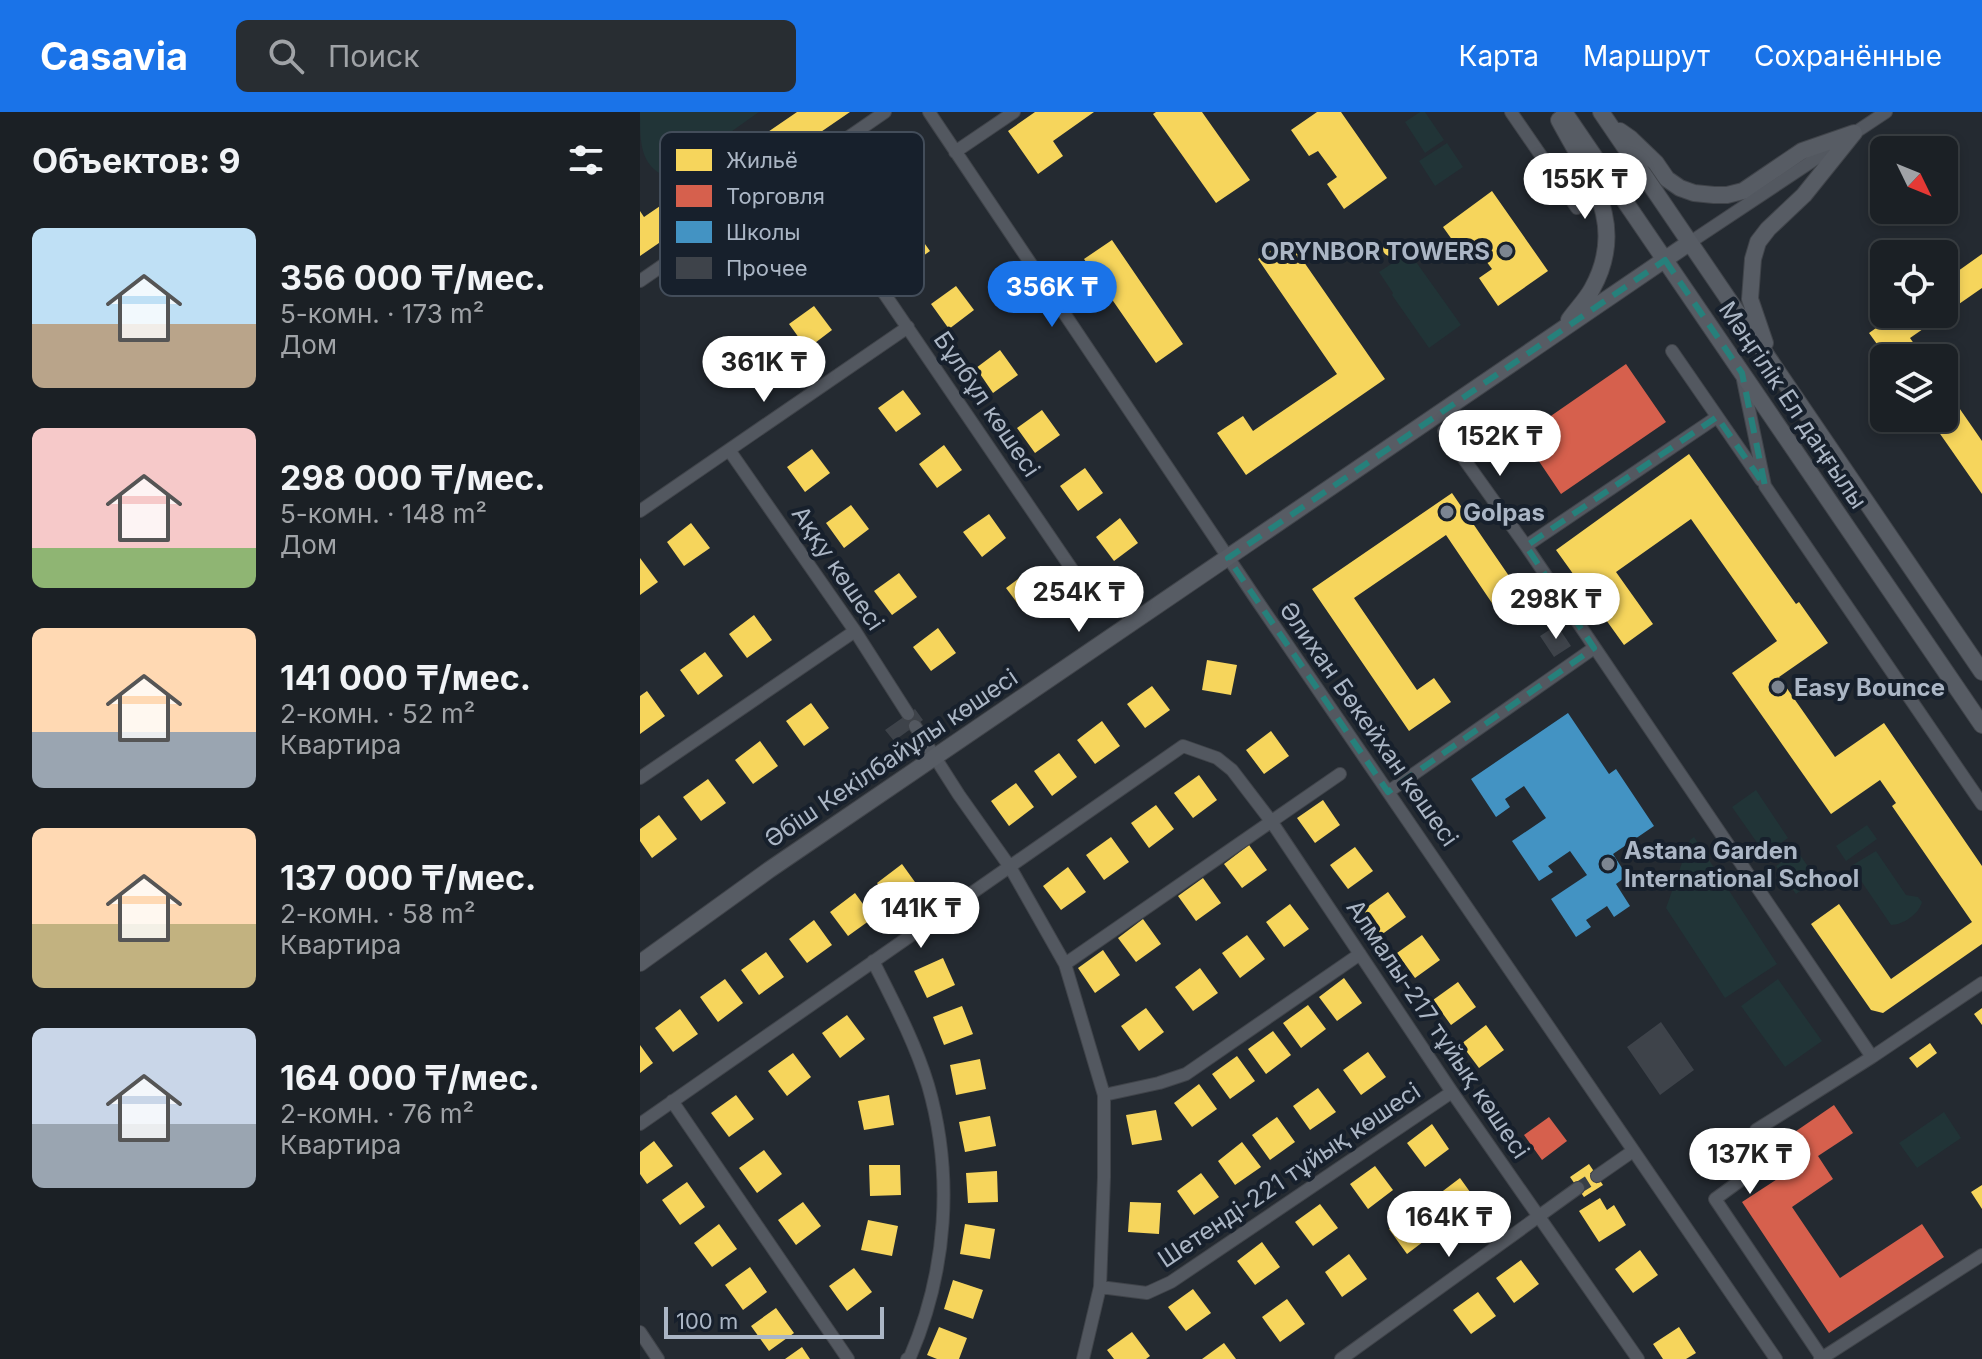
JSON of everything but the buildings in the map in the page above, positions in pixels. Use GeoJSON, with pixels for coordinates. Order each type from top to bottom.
{"type":"FeatureCollection","features":[{"type":"Feature","properties":{"kind":"main road"},"geometry":{"type":"LineString","coordinates":[[1554,112],[1595,188],[1604,211],[1608,237],[1607,252],[1591,290],[1560,331]]}},
{"type":"Feature","properties":{"kind":"main road","name":"Мәңгілік Ел даңғылы"},"geometry":{"type":"LineString","coordinates":[[1564,112],[1982,725]]}},
{"type":"Feature","properties":{"kind":"main road"},"geometry":{"type":"LineString","coordinates":[[1605,118],[1656,163],[1667,179],[1680,188],[1710,195],[1743,191],[1802,151],[1854,133]]}},
{"type":"Feature","properties":{"kind":"main road","name":"Мәңгілік Ел даңғылы"},"geometry":{"type":"LineString","coordinates":[[1605,118],[1982,672]]}},
{"type":"Feature","properties":{"kind":"main road"},"geometry":{"type":"LineString","coordinates":[[1773,364],[1750,299],[1753,259],[1758,242],[1804,195],[1854,133]]}},
{"type":"Feature","properties":{"kind":"main road","name":"Әбіш Кекілбайұлы көшесі"},"geometry":{"type":"LineString","coordinates":[[640,963],[769,870],[1689,243]]}},
{"type":"Feature","properties":{"kind":"street"},"geometry":{"type":"LineString","coordinates":[[856,132],[885,112]]}},
{"type":"Feature","properties":{"kind":"street","name":"Әлихан Бөкейхан көшесі"},"geometry":{"type":"LineString","coordinates":[[929,112],[1228,558],[1776,1359]]}},
{"type":"Feature","properties":{"kind":"street"},"geometry":{"type":"LineString","coordinates":[[955,152],[1014,112]]}},
{"type":"Feature","properties":{"kind":"street"},"geometry":{"type":"LineString","coordinates":[[1511,112],[1577,208]]}},
{"type":"Feature","properties":{"kind":"street","name":"Әбіш Кекілбайұлы көшесі"},"geometry":{"type":"LineString","coordinates":[[1689,243],[1886,112]]}},
{"type":"Feature","properties":{"kind":"street"},"geometry":{"type":"LineString","coordinates":[[640,281],[660,267]]}},
{"type":"Feature","properties":{"kind":"street","name":"Бұлбұл көшесі"},"geometry":{"type":"LineString","coordinates":[[887,296],[1082,584]]}},
{"type":"Feature","properties":{"kind":"street"},"geometry":{"type":"LineString","coordinates":[[640,511],[908,327]]}},
{"type":"Feature","properties":{"kind":"street"},"geometry":{"type":"LineString","coordinates":[[1672,351],[1982,804]]}},
{"type":"Feature","properties":{"kind":"street"},"geometry":{"type":"LineString","coordinates":[[1742,373],[1765,486]]}},
{"type":"Feature","properties":{"kind":"street"},"geometry":{"type":"LineString","coordinates":[[1526,546],[1717,417]]}},
{"type":"Feature","properties":{"kind":"street"},"geometry":{"type":"LineString","coordinates":[[1444,431],[1526,546],[1872,1057]]}},
{"type":"Feature","properties":{"kind":"street","name":"Аққу көшесі"},"geometry":{"type":"LineString","coordinates":[[729,450],[855,631],[908,714]]}},
{"type":"Feature","properties":{"kind":"street"},"geometry":{"type":"LineString","coordinates":[[640,778],[855,631]]}},
{"type":"Feature","properties":{"kind":"street"},"geometry":{"type":"LineString","coordinates":[[1388,792],[1594,648]]}},
{"type":"Feature","properties":{"kind":"street"},"geometry":{"type":"LineString","coordinates":[[915,726],[1010,867],[1065,964],[1104,1095],[1100,1287],[1083,1359]]}},
{"type":"Feature","properties":{"kind":"street","name":"Алмалы-217 тұйық көшесі"},"geometry":{"type":"LineString","coordinates":[[1010,867],[1183,746],[1217,758],[1232,770],[1271,821],[1452,1092],[1638,1359]]}},
{"type":"Feature","properties":{"kind":"street"},"geometry":{"type":"LineString","coordinates":[[1065,964],[1340,774]]}},
{"type":"Feature","properties":{"kind":"street"},"geometry":{"type":"LineString","coordinates":[[640,1124],[1010,867]]}},
{"type":"Feature","properties":{"kind":"street"},"geometry":{"type":"LineString","coordinates":[[1104,1095],[1186,1074],[1360,954]]}},
{"type":"Feature","properties":{"kind":"street"},"geometry":{"type":"LineString","coordinates":[[873,961],[928,1085],[943,1175],[942,1240],[934,1282],[923,1326],[907,1359]]}},
{"type":"Feature","properties":{"kind":"street"},"geometry":{"type":"LineString","coordinates":[[1982,983],[1756,1130],[1755,1143],[1763,1164],[1715,1199],[1821,1358],[1982,1255]]}},
{"type":"Feature","properties":{"kind":"street","name":"Шетенді-221 тұйық көшесі"},"geometry":{"type":"LineString","coordinates":[[1100,1287],[1147,1293],[1171,1282],[1452,1092]]}},
{"type":"Feature","properties":{"kind":"street"},"geometry":{"type":"LineString","coordinates":[[672,1101],[848,1359]]}},
{"type":"Feature","properties":{"kind":"street"},"geometry":{"type":"LineString","coordinates":[[1597,1176],[1633,1151]]}},
{"type":"Feature","properties":{"kind":"street"},"geometry":{"type":"LineString","coordinates":[[1341,1359],[1578,1188]]}},
{"type":"Feature","properties":{"kind":"street"},"geometry":{"type":"LineString","coordinates":[[640,1332],[658,1359]]}},
{"type":"Feature","properties":{"kind":"highlighted area"},"geometry":{"type":"Polygon","coordinates":[[[1665,260],[1742,373],[1765,486],[1717,417],[1526,546],[1594,648],[1388,792],[1228,558],[1665,260]]]}},
{"type":"Feature","properties":{"kind":"green space"},"geometry":{"type":"Polygon","coordinates":[[[640,112],[759,112],[731,132],[660,132],[660,173],[651,167],[641,143],[640,112]]]}},
{"type":"Feature","properties":{"kind":"green space"},"geometry":{"type":"Polygon","coordinates":[[[1425,112],[1444,140],[1425,153],[1405,122],[1425,112]]]}},
{"type":"Feature","properties":{"kind":"green space"},"geometry":{"type":"Polygon","coordinates":[[[1447,143],[1463,167],[1435,186],[1419,161],[1447,143]]]}},
{"type":"Feature","properties":{"kind":"green space"},"geometry":{"type":"Polygon","coordinates":[[[1409,252],[1461,325],[1429,348],[1379,272],[1409,252]]]}},
{"type":"Feature","properties":{"kind":"green space"},"geometry":{"type":"Polygon","coordinates":[[[1756,790],[1788,838],[1765,854],[1732,807],[1756,790]]]}},
{"type":"Feature","properties":{"kind":"green space"},"geometry":{"type":"Polygon","coordinates":[[[1867,825],[1877,839],[1846,861],[1836,846],[1867,825]]]}},
{"type":"Feature","properties":{"kind":"green space"},"geometry":{"type":"Polygon","coordinates":[[[1694,837],[1777,964],[1725,998],[1666,908],[1690,840],[1694,837]]]}},
{"type":"Feature","properties":{"kind":"green space"},"geometry":{"type":"Polygon","coordinates":[[[1797,851],[1817,879],[1796,894],[1776,866],[1797,851]]]}},
{"type":"Feature","properties":{"kind":"green space"},"geometry":{"type":"Polygon","coordinates":[[[1876,851],[1906,895],[1918,897],[1922,902],[1914,915],[1900,923],[1891,925],[1851,866],[1876,851]]]}},
{"type":"Feature","properties":{"kind":"green space"},"geometry":{"type":"Polygon","coordinates":[[[1778,979],[1822,1041],[1785,1067],[1741,1006],[1778,979]]]}},
{"type":"Feature","properties":{"kind":"green space"},"geometry":{"type":"Polygon","coordinates":[[[1944,1112],[1961,1138],[1917,1168],[1899,1143],[1944,1112]]]}},
{"type":"Feature","properties":{"kind":"tunnel"},"geometry":{"type":"LineString","coordinates":[[1578,1188],[1597,1176]]}},
{"type":"Feature","properties":{"kind":"place","name":"ORYNBOR TOWERS"},"geometry":{"type":"Point","coordinates":[1506,251]}},
{"type":"Feature","properties":{"kind":"place","name":"Golpas"},"geometry":{"type":"Point","coordinates":[1447,512]}},
{"type":"Feature","properties":{"kind":"place","name":"Easy Bounce"},"geometry":{"type":"Point","coordinates":[1778,687]}},
{"type":"Feature","properties":{"kind":"place","name":"Astana Garden International School"},"geometry":{"type":"Point","coordinates":[1608,864]}}]}
